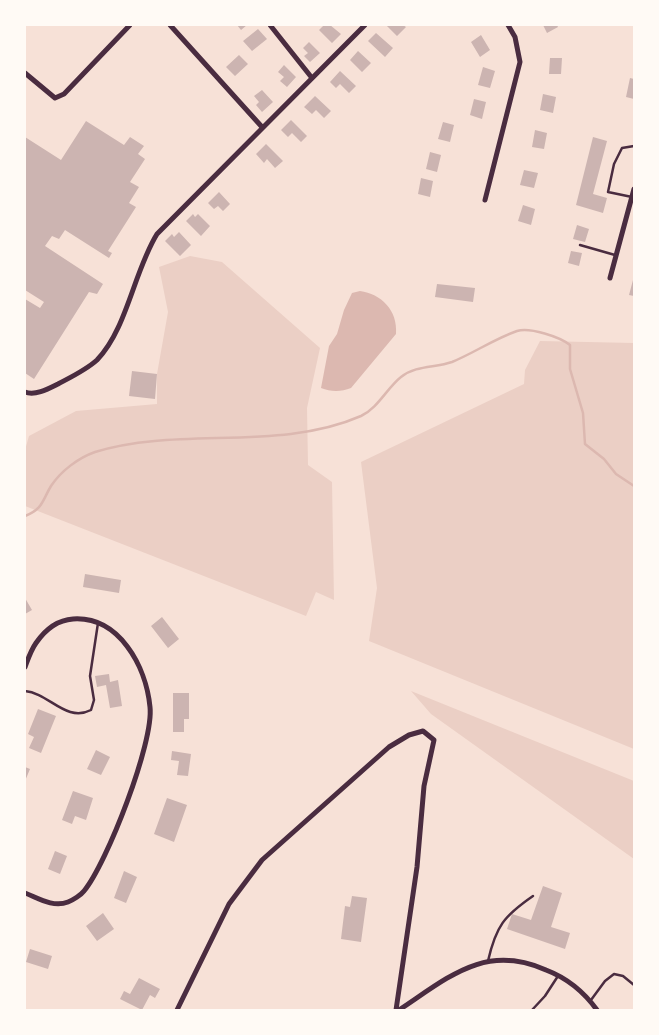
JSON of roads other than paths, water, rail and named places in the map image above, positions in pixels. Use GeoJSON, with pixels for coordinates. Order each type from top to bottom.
{"type":"FeatureCollection","features":[{"type":"Feature","properties":{"kind":"street"},"geometry":{"type":"LineString","coordinates":[[25,73],[55,98],[64,94],[130,25]]}},
{"type":"Feature","properties":{"kind":"street"},"geometry":{"type":"LineString","coordinates":[[170,25],[262,127]]}},
{"type":"Feature","properties":{"kind":"street"},"geometry":{"type":"LineString","coordinates":[[270,25],[312,78]]}},
{"type":"Feature","properties":{"kind":"street"},"geometry":{"type":"LineString","coordinates":[[25,392],[36,393],[70,377],[88,367],[101,355],[125,311],[150,246],[157,234],[365,25]]}},
{"type":"Feature","properties":{"kind":"street"},"geometry":{"type":"LineString","coordinates":[[485,200],[520,67],[519,49],[508,25]]}},
{"type":"Feature","properties":{"kind":"street"},"geometry":{"type":"LineString","coordinates":[[610,278],[634,189]]}},
{"type":"Feature","properties":{"kind":"street"},"geometry":{"type":"LineString","coordinates":[[25,667],[36,643],[56,624],[63,620],[83,618],[98,622],[118,635],[142,672],[150,707],[149,729],[140,767],[101,860],[83,892],[67,902],[50,903],[25,893]]}},
{"type":"Feature","properties":{"kind":"street"},"geometry":{"type":"LineString","coordinates":[[177,1010],[229,904],[262,860],[389,747],[409,735],[423,731],[434,740],[424,786],[417,868],[398,1010]]}},
{"type":"Feature","properties":{"kind":"street"},"geometry":{"type":"LineString","coordinates":[[398,1010],[454,975],[488,960],[505,958],[530,963],[574,985],[591,1001],[597,1010]]}},
{"type":"Feature","properties":{"kind":"lane"},"geometry":{"type":"LineString","coordinates":[[632,197],[608,192],[614,164],[622,148],[634,146]]}},
{"type":"Feature","properties":{"kind":"lane"},"geometry":{"type":"LineString","coordinates":[[580,245],[616,255]]}},
{"type":"Feature","properties":{"kind":"lane"},"geometry":{"type":"LineString","coordinates":[[25,691],[42,695],[70,712],[82,713],[90,710],[94,700],[90,676],[98,622]]}},
{"type":"Feature","properties":{"kind":"lane"},"geometry":{"type":"LineString","coordinates":[[488,960],[494,936],[510,911],[533,896]]}},
{"type":"Feature","properties":{"kind":"lane"},"geometry":{"type":"LineString","coordinates":[[591,1001],[605,981],[614,974],[623,976],[634,985]]}},
{"type":"Feature","properties":{"kind":"lane"},"geometry":{"type":"LineString","coordinates":[[532,1010],[545,996],[558,976]]}},
{"type":"Feature","properties":{"kind":"waterway"},"geometry":{"type":"LineString","coordinates":[[25,516],[39,507],[55,480],[65,470],[76,461],[95,452],[127,444],[160,440],[263,436],[297,433],[329,427],[361,416],[367,412],[407,373],[452,362],[500,338],[523,330],[545,334],[570,345],[570,369],[583,413],[585,444],[604,459],[616,474],[634,486]]}}]}
